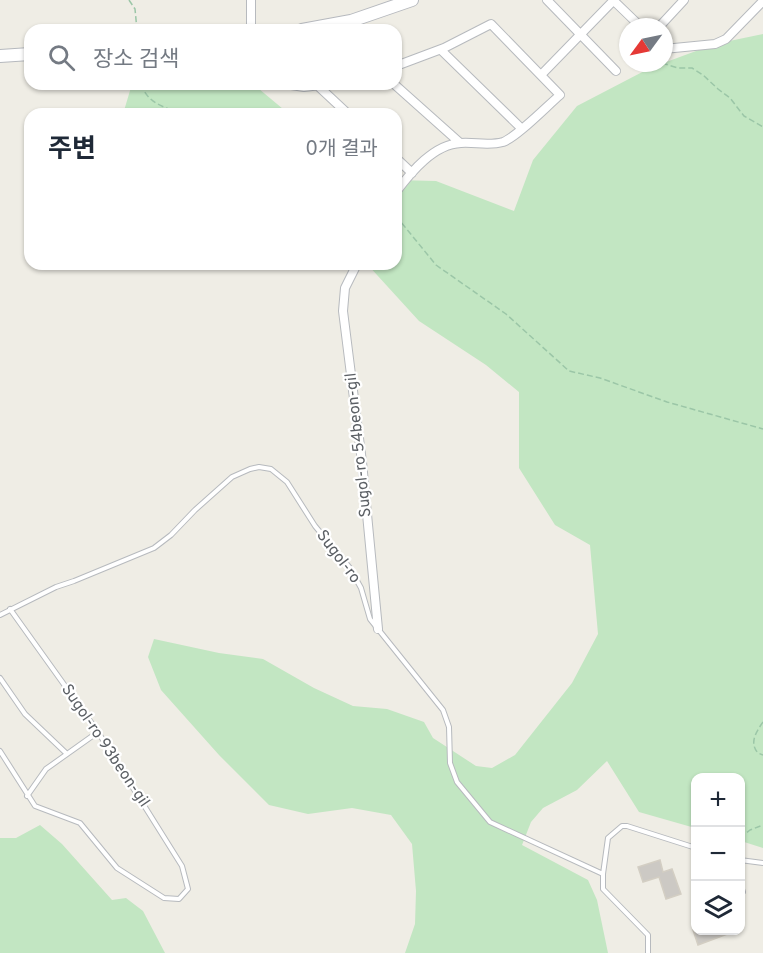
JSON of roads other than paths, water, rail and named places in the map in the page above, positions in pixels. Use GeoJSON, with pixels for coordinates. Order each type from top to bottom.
{"type":"FeatureCollection","features":[{"type":"Feature","properties":{"kind":"main road"},"geometry":{"type":"LineString","coordinates":[[335,24],[351,21],[411,0]]}},
{"type":"Feature","properties":{"kind":"main road"},"geometry":{"type":"LineString","coordinates":[[0,56],[24,54]]}},
{"type":"Feature","properties":{"kind":"street"},"geometry":{"type":"LineString","coordinates":[[251,0],[251,24]]}},
{"type":"Feature","properties":{"kind":"street"},"geometry":{"type":"LineString","coordinates":[[547,0],[615,71]]}},
{"type":"Feature","properties":{"kind":"street"},"geometry":{"type":"LineString","coordinates":[[541,75],[614,0],[632,18]]}},
{"type":"Feature","properties":{"kind":"street"},"geometry":{"type":"LineString","coordinates":[[667,18],[684,0]]}},
{"type":"Feature","properties":{"kind":"street"},"geometry":{"type":"LineString","coordinates":[[673,48],[716,44],[726,39],[763,0]]}},
{"type":"Feature","properties":{"kind":"street"},"geometry":{"type":"LineString","coordinates":[[402,64],[441,50],[490,24],[560,95],[509,139],[501,142],[459,142],[446,146],[429,157],[402,185]]}},
{"type":"Feature","properties":{"kind":"street"},"geometry":{"type":"LineString","coordinates":[[441,50],[521,128]]}},
{"type":"Feature","properties":{"kind":"street"},"geometry":{"type":"LineString","coordinates":[[321,90],[341,108]]}},
{"type":"Feature","properties":{"kind":"street"},"geometry":{"type":"LineString","coordinates":[[401,90],[459,142]]}},
{"type":"Feature","properties":{"kind":"street"},"geometry":{"type":"LineString","coordinates":[[402,164],[412,173]]}},
{"type":"Feature","properties":{"kind":"street","name":"Sugol-ro 54beon-gil"},"geometry":{"type":"LineString","coordinates":[[354,270],[345,288],[343,311],[362,462],[378,629]]}},
{"type":"Feature","properties":{"kind":"lane","name":"Sugol-ro"},"geometry":{"type":"LineString","coordinates":[[0,615],[56,586],[74,581],[154,548],[171,535],[232,477],[259,467],[271,469],[287,482],[315,526],[350,568],[361,588],[370,619],[443,710],[449,727],[450,764],[458,782],[490,822],[603,874]]}},
{"type":"Feature","properties":{"kind":"lane","name":"Sugol-ro 93beon-gil"},"geometry":{"type":"LineString","coordinates":[[10,609],[98,732],[182,866],[188,890],[179,899],[164,898],[117,868],[80,823],[35,806],[27,796]]}},
{"type":"Feature","properties":{"kind":"lane"},"geometry":{"type":"LineString","coordinates":[[0,678],[25,714],[67,754]]}},
{"type":"Feature","properties":{"kind":"lane"},"geometry":{"type":"LineString","coordinates":[[0,751],[27,796],[46,768],[98,732]]}},
{"type":"Feature","properties":{"kind":"lane"},"geometry":{"type":"LineString","coordinates":[[648,953],[648,935],[603,889],[608,838],[622,826],[627,826],[691,846]]}},
{"type":"Feature","properties":{"kind":"lane"},"geometry":{"type":"LineString","coordinates":[[745,861],[763,863]]}}]}
